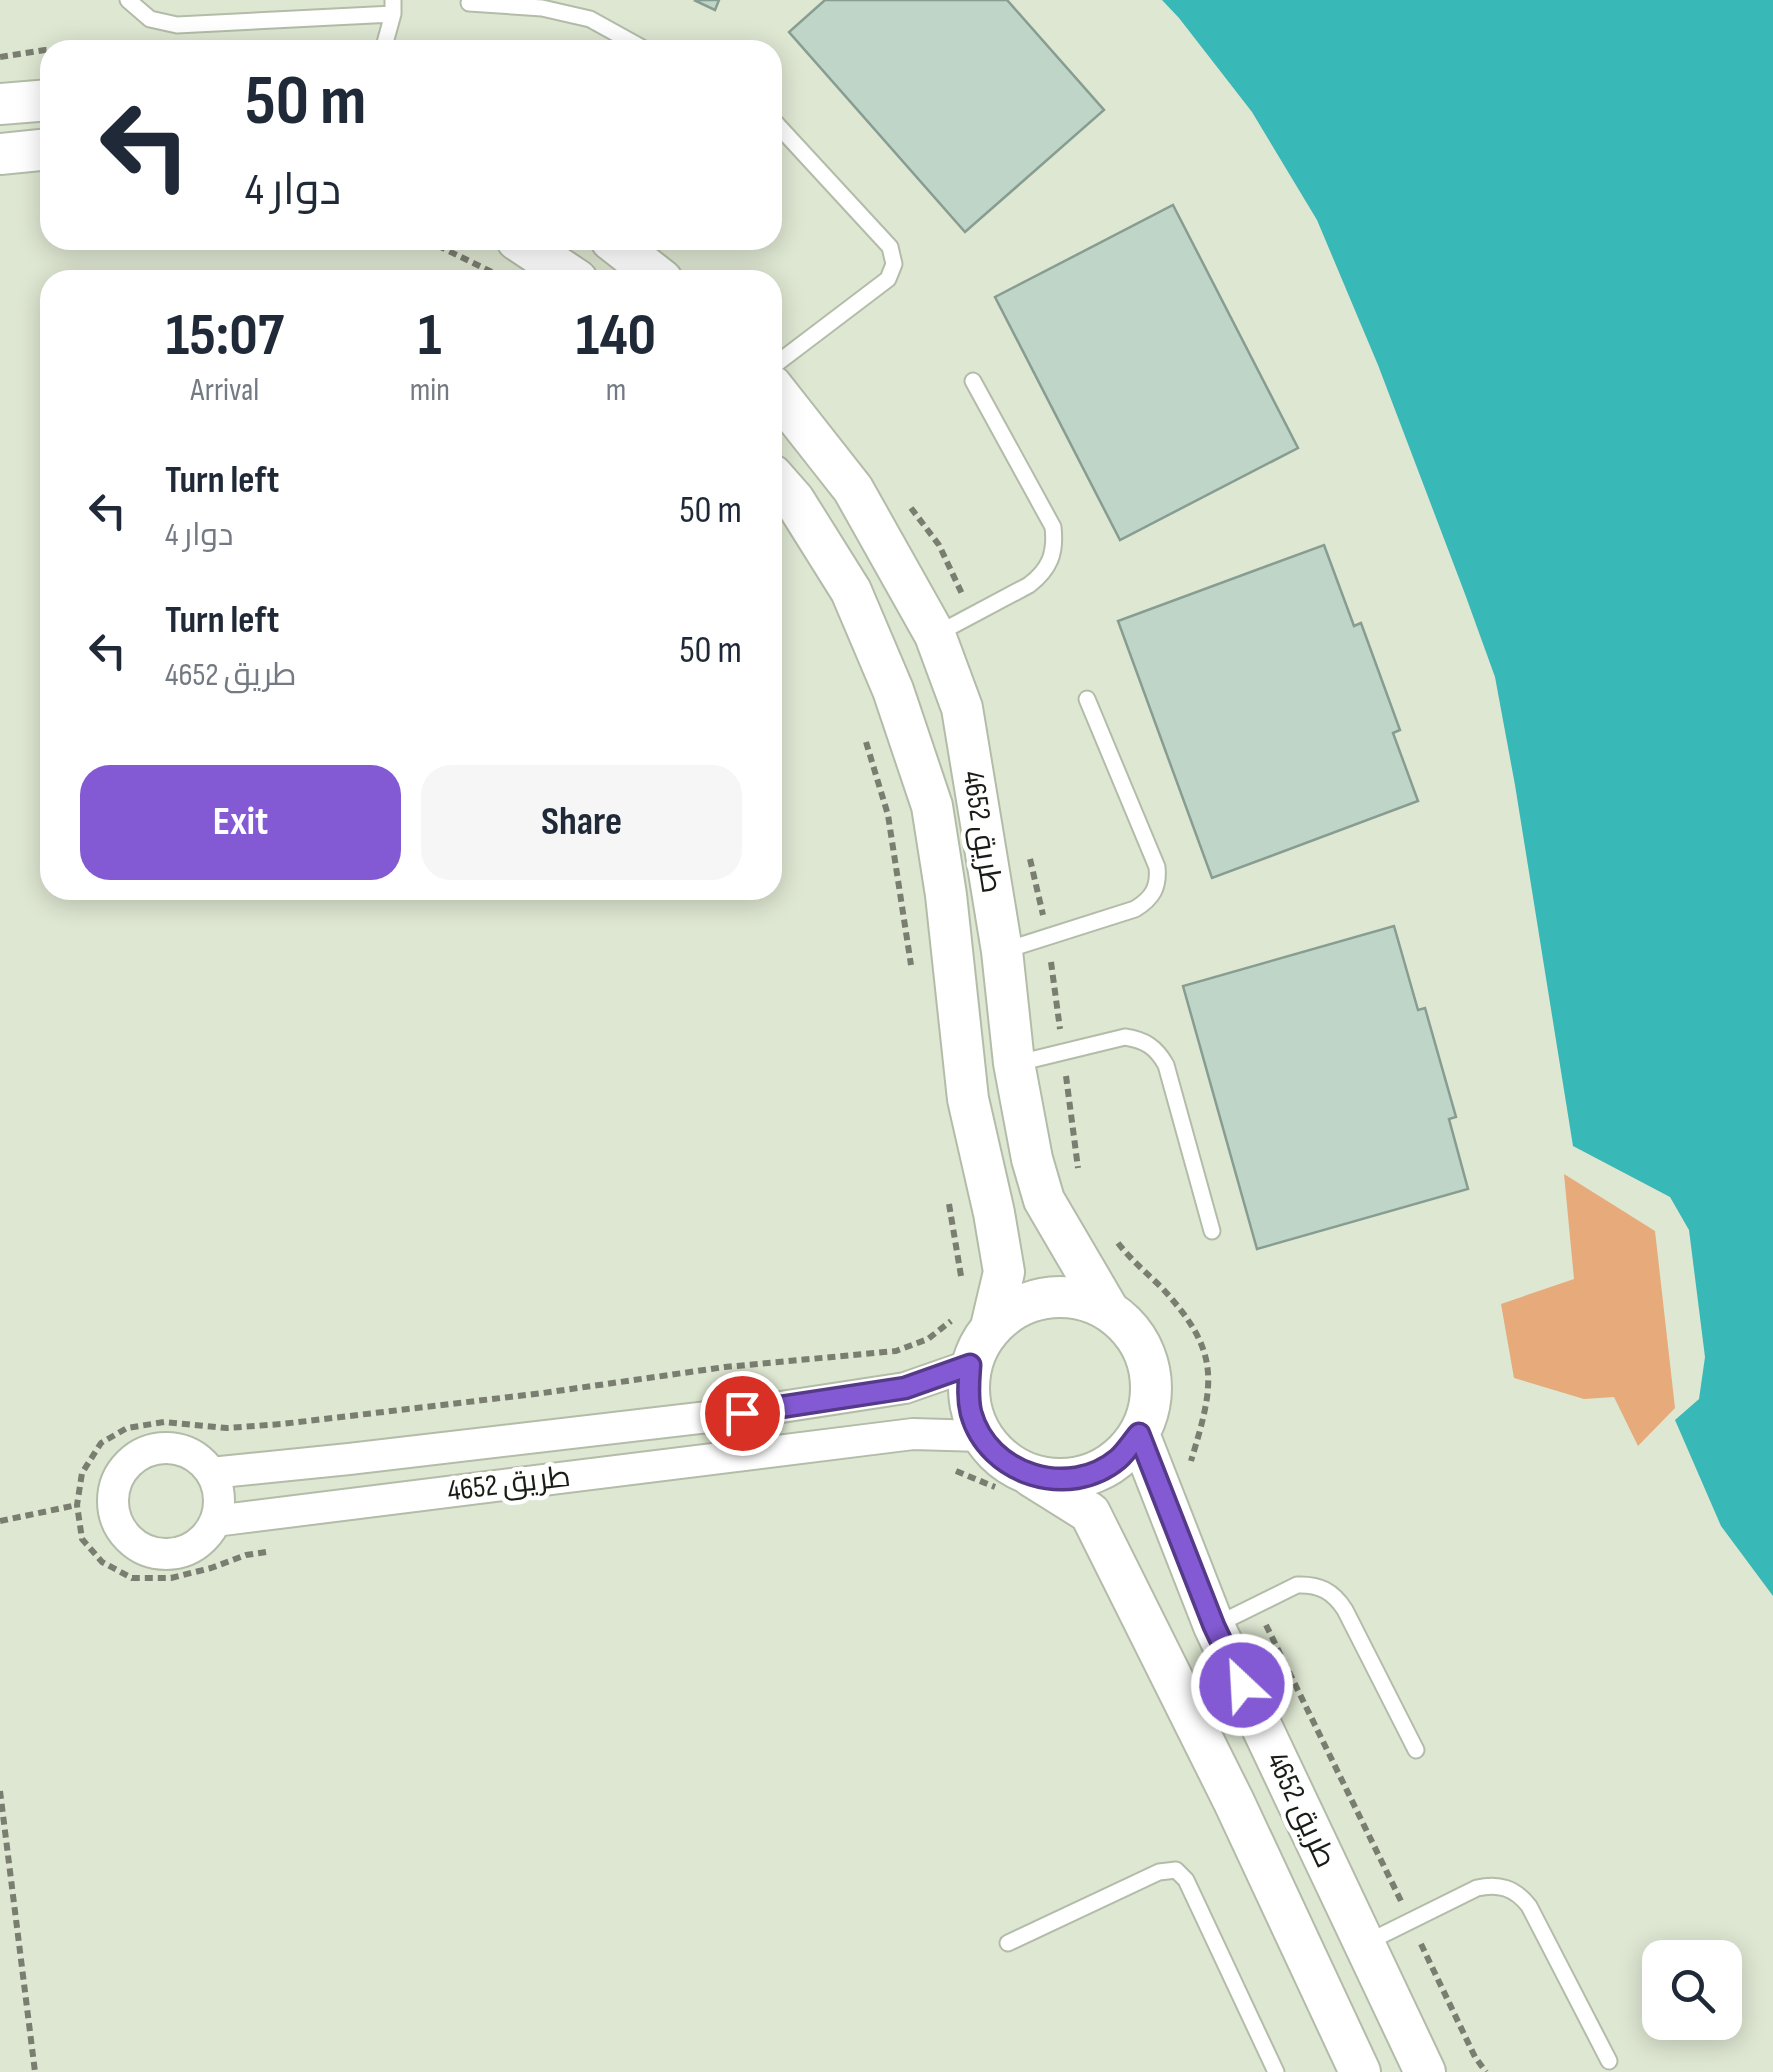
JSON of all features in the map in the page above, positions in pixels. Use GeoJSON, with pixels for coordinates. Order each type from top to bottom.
{"type":"FeatureCollection","features":[{"type":"Feature","properties":{"kind":"street"},"geometry":{"type":"LineString","coordinates":[[0,104],[40,101]]}},
{"type":"Feature","properties":{"kind":"street"},"geometry":{"type":"LineString","coordinates":[[0,154],[40,150]]}},
{"type":"Feature","properties":{"kind":"street"},"geometry":{"type":"LineString","coordinates":[[532,250],[562,270]]}},
{"type":"Feature","properties":{"kind":"street"},"geometry":{"type":"LineString","coordinates":[[624,250],[649,270]]}},
{"type":"Feature","properties":{"kind":"street","name":"طريق 4652"},"geometry":{"type":"LineString","coordinates":[[782,399],[853,489],[935,636],[962,708],[1002,951],[1014,1064],[1032,1159],[1044,1200],[1109,1311]]}},
{"type":"Feature","properties":{"kind":"street","name":"طريق 4652"},"geometry":{"type":"LineString","coordinates":[[782,487],[851,591],[893,690],[932,806],[968,1099],[1004,1272],[973,1318]]}},
{"type":"Feature","properties":{"kind":"street"},"geometry":{"type":"LineString","coordinates":[[1047,1297],[1079,1298],[1109,1311],[1130,1329],[1144,1353],[1151,1380],[1149,1408],[1139,1434],[1119,1458],[1092,1474],[1062,1480],[1031,1476],[1002,1460],[981,1436],[972,1414],[968,1390],[973,1318],[1047,1297]]}},
{"type":"Feature","properties":{"kind":"street","name":"طريق 4652"},"geometry":{"type":"LineString","coordinates":[[211,1473],[742,1413],[905,1388],[970,1365]]}},
{"type":"Feature","properties":{"kind":"street","name":"طريق 4652"},"geometry":{"type":"LineString","coordinates":[[215,1521],[914,1434],[981,1436]]}},
{"type":"Feature","properties":{"kind":"street","name":"طريق 4652"},"geometry":{"type":"LineString","coordinates":[[1139,1434],[1214,1626],[1425,2072]]}},
{"type":"Feature","properties":{"kind":"street"},"geometry":{"type":"LineString","coordinates":[[160,1448],[180,1449],[198,1458],[211,1473],[219,1505],[215,1521],[204,1538],[187,1550],[167,1554],[147,1550],[130,1540],[118,1524],[113,1504],[115,1484],[125,1467],[140,1454],[160,1448]]}},
{"type":"Feature","properties":{"kind":"street","name":"طريق 4652"},"geometry":{"type":"LineString","coordinates":[[1031,1476],[1090,1513],[1234,1802],[1360,2072]]}},
{"type":"Feature","properties":{"kind":"lane"},"geometry":{"type":"LineString","coordinates":[[128,0],[150,19],[177,25],[393,7],[385,40]]}},
{"type":"Feature","properties":{"kind":"lane"},"geometry":{"type":"LineString","coordinates":[[469,2],[542,8],[590,19],[628,40]]}},
{"type":"Feature","properties":{"kind":"lane"},"geometry":{"type":"LineString","coordinates":[[782,130],[890,247],[894,264],[888,279],[782,359]]}},
{"type":"Feature","properties":{"kind":"lane"},"geometry":{"type":"LineString","coordinates":[[935,636],[1029,585],[1052,560],[1055,544],[1053,527],[973,380]]}},
{"type":"Feature","properties":{"kind":"lane"},"geometry":{"type":"LineString","coordinates":[[1002,951],[1136,908],[1155,892],[1157,866],[1087,699]]}},
{"type":"Feature","properties":{"kind":"lane"},"geometry":{"type":"LineString","coordinates":[[1014,1064],[1125,1037],[1150,1044],[1166,1065],[1212,1231]]}},
{"type":"Feature","properties":{"kind":"lane"},"geometry":{"type":"LineString","coordinates":[[1214,1626],[1297,1585],[1308,1584],[1330,1592],[1345,1610],[1416,1750]]}},
{"type":"Feature","properties":{"kind":"lane"},"geometry":{"type":"LineString","coordinates":[[1008,1943],[1159,1872],[1176,1870],[1186,1880],[1276,2072]]}},
{"type":"Feature","properties":{"kind":"lane"},"geometry":{"type":"LineString","coordinates":[[1364,1944],[1477,1888],[1496,1885],[1515,1891],[1528,1906],[1610,2061]]}},
{"type":"Feature","properties":{"kind":"path"},"geometry":{"type":"LineString","coordinates":[[0,57],[40,51]]}},
{"type":"Feature","properties":{"kind":"path"},"geometry":{"type":"LineString","coordinates":[[447,250],[488,270]]}},
{"type":"Feature","properties":{"kind":"path"},"geometry":{"type":"LineString","coordinates":[[865,739],[888,815],[911,965]]}},
{"type":"Feature","properties":{"kind":"path"},"geometry":{"type":"LineString","coordinates":[[946,1186],[961,1284]]}},
{"type":"Feature","properties":{"kind":"path"},"geometry":{"type":"LineString","coordinates":[[1109,1231],[1181,1310],[1206,1354],[1208,1402],[1191,1462],[1191,1478]]}},
{"type":"Feature","properties":{"kind":"path"},"geometry":{"type":"LineString","coordinates":[[227,1428],[896,1350],[928,1339],[950,1324],[973,1318]]}},
{"type":"Feature","properties":{"kind":"path"},"geometry":{"type":"LineString","coordinates":[[0,1520],[77,1505]]}},
{"type":"Feature","properties":{"kind":"path"},"geometry":{"type":"LineString","coordinates":[[1256,1604],[1474,2057],[1486,2072]]}},
{"type":"Feature","properties":{"kind":"path"},"geometry":{"type":"LineString","coordinates":[[0,1791],[35,2072]]}},
{"type":"Feature","properties":{"kind":"shaded area"},"geometry":{"type":"Polygon","coordinates":[[[1564,1174],[1655,1231],[1675,1408],[1638,1446],[1614,1397],[1584,1399],[1514,1378],[1501,1304],[1574,1279],[1564,1174]]]}},
{"type":"Feature","properties":{"kind":"water"},"geometry":{"type":"Polygon","coordinates":[[[1162,0],[1773,0],[1773,1596],[1721,1526],[1675,1420],[1699,1399],[1705,1357],[1689,1230],[1670,1197],[1573,1146],[1495,677],[1378,365],[1317,220],[1252,112],[1162,0]]]}},
{"type":"Feature","properties":{"kind":"building"},"geometry":{"type":"Polygon","coordinates":[[[694,0],[719,0],[715,10],[694,0]]]}},
{"type":"Feature","properties":{"kind":"building"},"geometry":{"type":"Polygon","coordinates":[[[825,0],[1007,0],[1104,110],[965,232],[789,32],[825,0]]]}},
{"type":"Feature","properties":{"kind":"building"},"geometry":{"type":"Polygon","coordinates":[[[1173,205],[1298,448],[1120,540],[995,297],[1173,205]]]}},
{"type":"Feature","properties":{"kind":"building"},"geometry":{"type":"Polygon","coordinates":[[[1324,545],[1354,626],[1361,623],[1400,730],[1393,733],[1418,801],[1212,878],[1118,621],[1324,545]]]}},
{"type":"Feature","properties":{"kind":"building"},"geometry":{"type":"Polygon","coordinates":[[[1394,926],[1418,1010],[1425,1008],[1456,1117],[1449,1119],[1468,1189],[1257,1249],[1183,986],[1394,926]]]}},
{"type":"Feature","properties":{"kind":"route"},"geometry":{"type":"LineString","coordinates":[[742,1413],[905,1388],[970,1365],[968,1390],[981,1436],[1002,1460],[1031,1476],[1062,1480],[1092,1474],[1119,1458],[1139,1434],[1214,1626],[1242,1685]]}}]}
